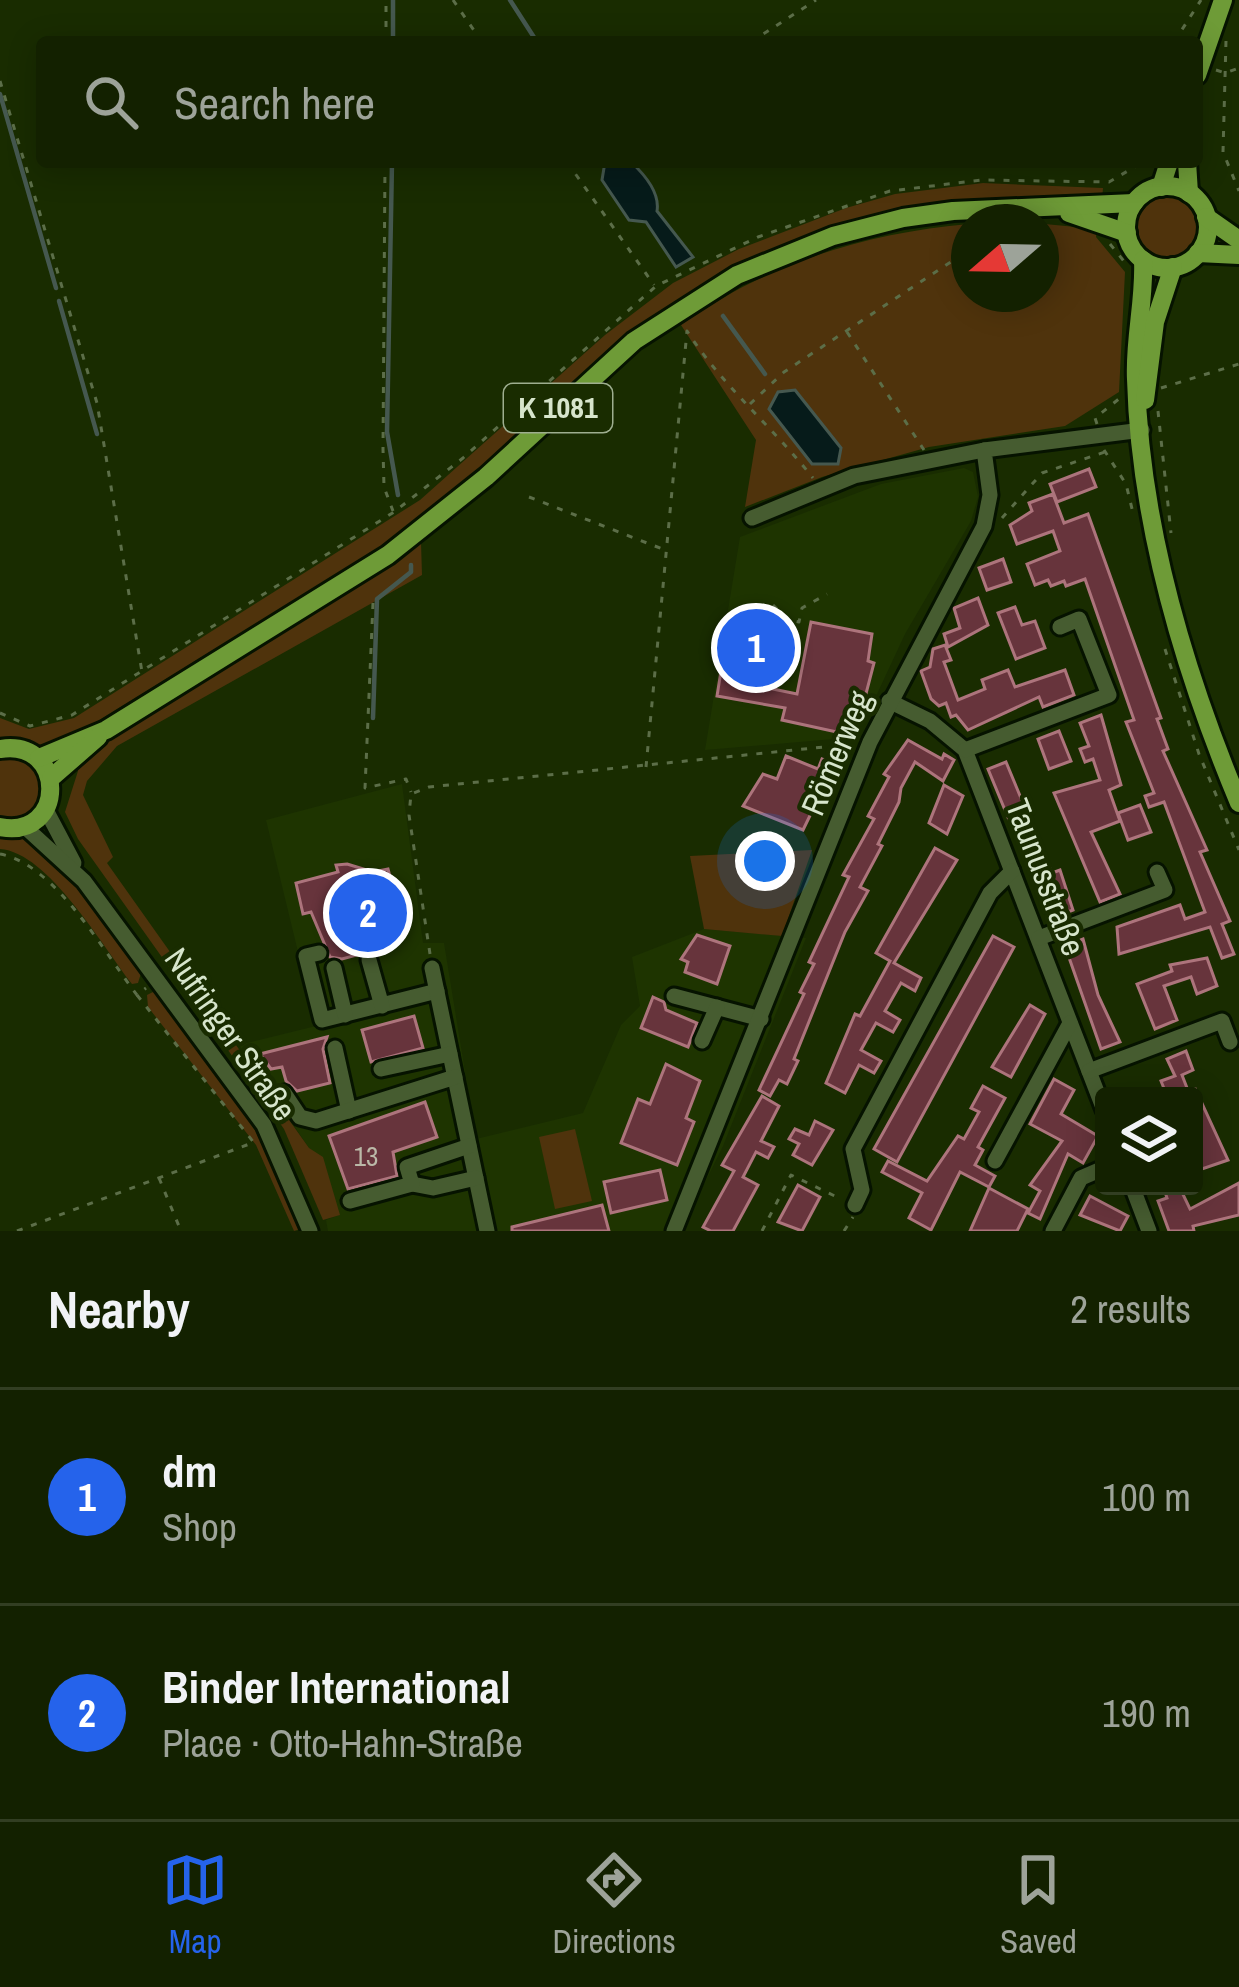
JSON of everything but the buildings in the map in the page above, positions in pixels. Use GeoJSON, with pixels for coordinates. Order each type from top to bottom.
{"type":"FeatureCollection","features":[{"type":"Feature","properties":{"kind":"main road"},"geometry":{"type":"LineString","coordinates":[[1203,58],[1223,0]]}},
{"type":"Feature","properties":{"kind":"main road"},"geometry":{"type":"LineString","coordinates":[[1167,168],[1161,187],[1134,203],[1126,233],[1137,266],[1135,376],[1168,597],[1239,803]]}},
{"type":"Feature","properties":{"kind":"main road"},"geometry":{"type":"LineString","coordinates":[[1187,168],[1189,193],[1206,217],[1239,240]]}},
{"type":"Feature","properties":{"kind":"main road"},"geometry":{"type":"LineString","coordinates":[[1161,187],[1189,193]]}},
{"type":"Feature","properties":{"kind":"main road","name":"K 1081"},"geometry":{"type":"LineString","coordinates":[[51,778],[106,730],[410,539],[624,349],[716,286],[784,254],[879,223],[953,211],[1058,210],[1103,215],[1134,203]]}},
{"type":"Feature","properties":{"kind":"main road","name":"K 1081"},"geometry":{"type":"LineString","coordinates":[[1103,215],[1126,233]]}},
{"type":"Feature","properties":{"kind":"main road"},"geometry":{"type":"LineString","coordinates":[[1198,253],[1205,239],[1206,217]]}},
{"type":"Feature","properties":{"kind":"main road"},"geometry":{"type":"LineString","coordinates":[[1137,266],[1173,267],[1198,253],[1239,255]]}},
{"type":"Feature","properties":{"kind":"main road"},"geometry":{"type":"LineString","coordinates":[[1142,423],[1154,385],[1155,322],[1173,267]]}},
{"type":"Feature","properties":{"kind":"main road","name":"K 1081"},"geometry":{"type":"LineString","coordinates":[[39,758],[106,730]]}},
{"type":"Feature","properties":{"kind":"main road"},"geometry":{"type":"LineString","coordinates":[[0,749],[25,749],[39,758],[51,778],[46,810],[25,826],[0,826]]}},
{"type":"Feature","properties":{"kind":"street"},"geometry":{"type":"LineString","coordinates":[[752,518],[822,488],[929,458],[1100,434],[1142,423]]}},
{"type":"Feature","properties":{"kind":"street","name":"Römerweg"},"geometry":{"type":"LineString","coordinates":[[674,1231],[870,742],[984,526],[990,495],[984,450]]}},
{"type":"Feature","properties":{"kind":"street"},"geometry":{"type":"LineString","coordinates":[[890,700],[930,721],[965,750],[1109,695],[1079,619],[1060,627]]}},
{"type":"Feature","properties":{"kind":"street","name":"Taunusstraße"},"geometry":{"type":"LineString","coordinates":[[965,750],[1096,1087]]}},
{"type":"Feature","properties":{"kind":"street","name":"Nufringer Straße"},"geometry":{"type":"LineString","coordinates":[[46,810],[84,881],[158,980],[260,1141],[310,1231]]}},
{"type":"Feature","properties":{"kind":"street","name":"Nufringer Straße"},"geometry":{"type":"LineString","coordinates":[[25,826],[84,881]]}},
{"type":"Feature","properties":{"kind":"street"},"geometry":{"type":"LineString","coordinates":[[855,1205],[862,1190],[853,1149],[990,893],[1012,871]]}},
{"type":"Feature","properties":{"kind":"street"},"geometry":{"type":"LineString","coordinates":[[1039,938],[1165,890],[1157,872]]}},
{"type":"Feature","properties":{"kind":"street"},"geometry":{"type":"LineString","coordinates":[[319,952],[306,956],[322,1020],[436,991]]}},
{"type":"Feature","properties":{"kind":"street"},"geometry":{"type":"LineString","coordinates":[[369,960],[382,1006]]}},
{"type":"Feature","properties":{"kind":"street"},"geometry":{"type":"LineString","coordinates":[[334,968],[345,1015]]}},
{"type":"Feature","properties":{"kind":"street"},"geometry":{"type":"LineString","coordinates":[[432,968],[487,1231]]}},
{"type":"Feature","properties":{"kind":"street"},"geometry":{"type":"LineString","coordinates":[[674,996],[761,1019]]}},
{"type":"Feature","properties":{"kind":"street"},"geometry":{"type":"LineString","coordinates":[[703,1041],[717,1007]]}},
{"type":"Feature","properties":{"kind":"street"},"geometry":{"type":"LineString","coordinates":[[1090,1071],[1222,1021],[1230,1042]]}},
{"type":"Feature","properties":{"kind":"street"},"geometry":{"type":"LineString","coordinates":[[995,1161],[1070,1023]]}},
{"type":"Feature","properties":{"kind":"street"},"geometry":{"type":"LineString","coordinates":[[335,1048],[350,1111]]}},
{"type":"Feature","properties":{"kind":"street"},"geometry":{"type":"LineString","coordinates":[[382,1070],[450,1054]]}},
{"type":"Feature","properties":{"kind":"street"},"geometry":{"type":"LineString","coordinates":[[284,1093],[300,1118],[316,1121],[454,1077]]}},
{"type":"Feature","properties":{"kind":"street"},"geometry":{"type":"LineString","coordinates":[[412,1184],[407,1167],[469,1146]]}},
{"type":"Feature","properties":{"kind":"street"},"geometry":{"type":"LineString","coordinates":[[1053,1231],[1082,1178],[1095,1172]]}},
{"type":"Feature","properties":{"kind":"street"},"geometry":{"type":"LineString","coordinates":[[350,1201],[412,1184],[433,1188],[476,1178]]}},
{"type":"Feature","properties":{"kind":"street"},"geometry":{"type":"LineString","coordinates":[[1135,1195],[1149,1231]]}},
{"type":"Feature","properties":{"kind":"path"},"geometry":{"type":"LineString","coordinates":[[386,0],[386,36]]}},
{"type":"Feature","properties":{"kind":"path"},"geometry":{"type":"LineString","coordinates":[[453,0],[478,36]]}},
{"type":"Feature","properties":{"kind":"path"},"geometry":{"type":"LineString","coordinates":[[760,36],[816,0]]}},
{"type":"Feature","properties":{"kind":"path"},"geometry":{"type":"LineString","coordinates":[[1178,36],[1201,0]]}},
{"type":"Feature","properties":{"kind":"path"},"geometry":{"type":"LineString","coordinates":[[1239,68],[1225,74],[1223,152],[1239,191]]}},
{"type":"Feature","properties":{"kind":"path"},"geometry":{"type":"LineString","coordinates":[[0,81],[16,121],[97,403],[143,673]]}},
{"type":"Feature","properties":{"kind":"path"},"geometry":{"type":"LineString","coordinates":[[385,168],[383,449],[384,487],[394,512]]}},
{"type":"Feature","properties":{"kind":"path"},"geometry":{"type":"LineString","coordinates":[[571,168],[656,286]]}},
{"type":"Feature","properties":{"kind":"path"},"geometry":{"type":"LineString","coordinates":[[1133,168],[1109,182],[1103,235],[1137,266]]}},
{"type":"Feature","properties":{"kind":"path"},"geometry":{"type":"LineString","coordinates":[[748,405],[763,387],[951,262]]}},
{"type":"Feature","properties":{"kind":"path"},"geometry":{"type":"LineString","coordinates":[[646,767],[687,331],[728,390],[748,405],[822,488]]}},
{"type":"Feature","properties":{"kind":"path"},"geometry":{"type":"LineString","coordinates":[[846,331],[929,458]]}},
{"type":"Feature","properties":{"kind":"path"},"geometry":{"type":"LineString","coordinates":[[1172,536],[1154,385],[1239,364]]}},
{"type":"Feature","properties":{"kind":"path"},"geometry":{"type":"LineString","coordinates":[[1100,434],[1095,418],[1123,395]]}},
{"type":"Feature","properties":{"kind":"path"},"geometry":{"type":"LineString","coordinates":[[984,526],[999,521],[1042,473],[1105,452]]}},
{"type":"Feature","properties":{"kind":"path"},"geometry":{"type":"LineString","coordinates":[[529,497],[666,551]]}},
{"type":"Feature","properties":{"kind":"path"},"geometry":{"type":"LineString","coordinates":[[773,604],[788,620],[799,622],[802,608],[827,594]]}},
{"type":"Feature","properties":{"kind":"path"},"geometry":{"type":"LineString","coordinates":[[373,603],[364,788],[406,778],[432,968]]}},
{"type":"Feature","properties":{"kind":"path"},"geometry":{"type":"LineString","coordinates":[[0,713],[30,726],[51,723],[61,748]]}},
{"type":"Feature","properties":{"kind":"path"},"geometry":{"type":"LineString","coordinates":[[411,794],[429,787],[870,742]]}},
{"type":"Feature","properties":{"kind":"path"},"geometry":{"type":"LineString","coordinates":[[0,854],[22,858],[45,874],[136,995],[260,1141],[17,1231]]}},
{"type":"Feature","properties":{"kind":"path"},"geometry":{"type":"LineString","coordinates":[[136,995],[158,980]]}},
{"type":"Feature","properties":{"kind":"path"},"geometry":{"type":"LineString","coordinates":[[762,1231],[791,1175],[855,1205],[844,1231]]}},
{"type":"Feature","properties":{"kind":"path"},"geometry":{"type":"LineString","coordinates":[[159,1178],[181,1231]]}},
{"type":"Feature","properties":{"kind":"shaded area"},"geometry":{"type":"Polygon","coordinates":[[[983,183],[1103,188],[1102,199],[978,198],[896,208],[759,254],[677,300],[613,347],[418,524],[75,735],[51,746],[0,740],[0,718],[29,729],[74,718],[420,500],[605,335],[673,283],[739,249],[846,208],[895,194],[983,183]]]}},
{"type":"Feature","properties":{"kind":"shaded area"},"geometry":{"type":"Polygon","coordinates":[[[1167,192],[1191,202],[1201,226],[1191,250],[1167,260],[1143,250],[1133,226],[1143,202],[1167,192]]]}},
{"type":"Feature","properties":{"kind":"shaded area"},"geometry":{"type":"Polygon","coordinates":[[[951,226],[951,312],[1059,312],[1059,226],[1097,229],[1096,237],[1125,272],[1119,392],[1065,426],[929,447],[822,477],[745,507],[756,440],[681,325],[782,269],[854,244],[951,226]]]}},
{"type":"Feature","properties":{"kind":"shaded area"},"geometry":{"type":"Polygon","coordinates":[[[964,468],[973,472],[978,497],[971,521],[905,634],[857,737],[705,750],[740,537],[881,484],[964,468]]]}},
{"type":"Feature","properties":{"kind":"shaded area"},"geometry":{"type":"Polygon","coordinates":[[[421,542],[422,575],[117,746],[87,781],[83,795],[113,857],[107,863],[309,1148],[323,1157],[340,1215],[323,1220],[284,1129],[78,839],[65,812],[78,771],[75,765],[88,753],[421,542]]]}},
{"type":"Feature","properties":{"kind":"shaded area"},"geometry":{"type":"Polygon","coordinates":[[[15,755],[39,769],[42,803],[26,819],[0,820],[0,757],[15,755]]]}},
{"type":"Feature","properties":{"kind":"shaded area"},"geometry":{"type":"Polygon","coordinates":[[[402,784],[423,943],[444,943],[476,1139],[583,1113],[621,1025],[640,1006],[632,957],[704,929],[806,938],[723,1146],[681,1231],[328,1231],[326,1220],[339,1215],[309,1148],[239,1045],[316,1026],[266,820],[402,784]]]}},
{"type":"Feature","properties":{"kind":"shaded area"},"geometry":{"type":"Polygon","coordinates":[[[0,832],[45,851],[82,886],[142,970],[138,983],[132,984],[55,883],[18,854],[0,849],[0,832]]]}},
{"type":"Feature","properties":{"kind":"shaded area"},"geometry":{"type":"Polygon","coordinates":[[[812,850],[782,936],[704,929],[690,856],[812,850]]]}},
{"type":"Feature","properties":{"kind":"shaded area"},"geometry":{"type":"Polygon","coordinates":[[[155,991],[220,1069],[258,1135],[301,1229],[294,1231],[256,1145],[148,1007],[147,995],[155,991]]]}},
{"type":"Feature","properties":{"kind":"shaded area"},"geometry":{"type":"Polygon","coordinates":[[[575,1129],[592,1201],[555,1209],[539,1137],[575,1129]]]}},
{"type":"Feature","properties":{"kind":"water"},"geometry":{"type":"Polygon","coordinates":[[[604,168],[637,168],[654,191],[657,211],[693,257],[676,267],[646,222],[629,220],[602,180],[604,168]]]}},
{"type":"Feature","properties":{"kind":"water"},"geometry":{"type":"Polygon","coordinates":[[[795,390],[841,448],[838,464],[812,464],[769,409],[778,392],[795,390]]]}},
{"type":"Feature","properties":{"kind":"waterway"},"geometry":{"type":"LineString","coordinates":[[393,0],[393,36]]}},
{"type":"Feature","properties":{"kind":"waterway"},"geometry":{"type":"LineString","coordinates":[[510,0],[533,36]]}},
{"type":"Feature","properties":{"kind":"waterway"},"geometry":{"type":"LineString","coordinates":[[0,94],[56,288]]}},
{"type":"Feature","properties":{"kind":"waterway"},"geometry":{"type":"LineString","coordinates":[[392,168],[387,432],[398,495]]}},
{"type":"Feature","properties":{"kind":"waterway"},"geometry":{"type":"LineString","coordinates":[[59,301],[97,434]]}},
{"type":"Feature","properties":{"kind":"waterway"},"geometry":{"type":"LineString","coordinates":[[723,316],[765,374]]}},
{"type":"Feature","properties":{"kind":"waterway"},"geometry":{"type":"LineString","coordinates":[[373,718],[377,599],[411,572],[411,565]]}},
{"type":"Feature","properties":{"kind":"place","name":"dm"},"geometry":{"type":"Point","coordinates":[756,648]}},
{"type":"Feature","properties":{"kind":"place","name":"Binder International"},"geometry":{"type":"Point","coordinates":[368,913]}}]}
